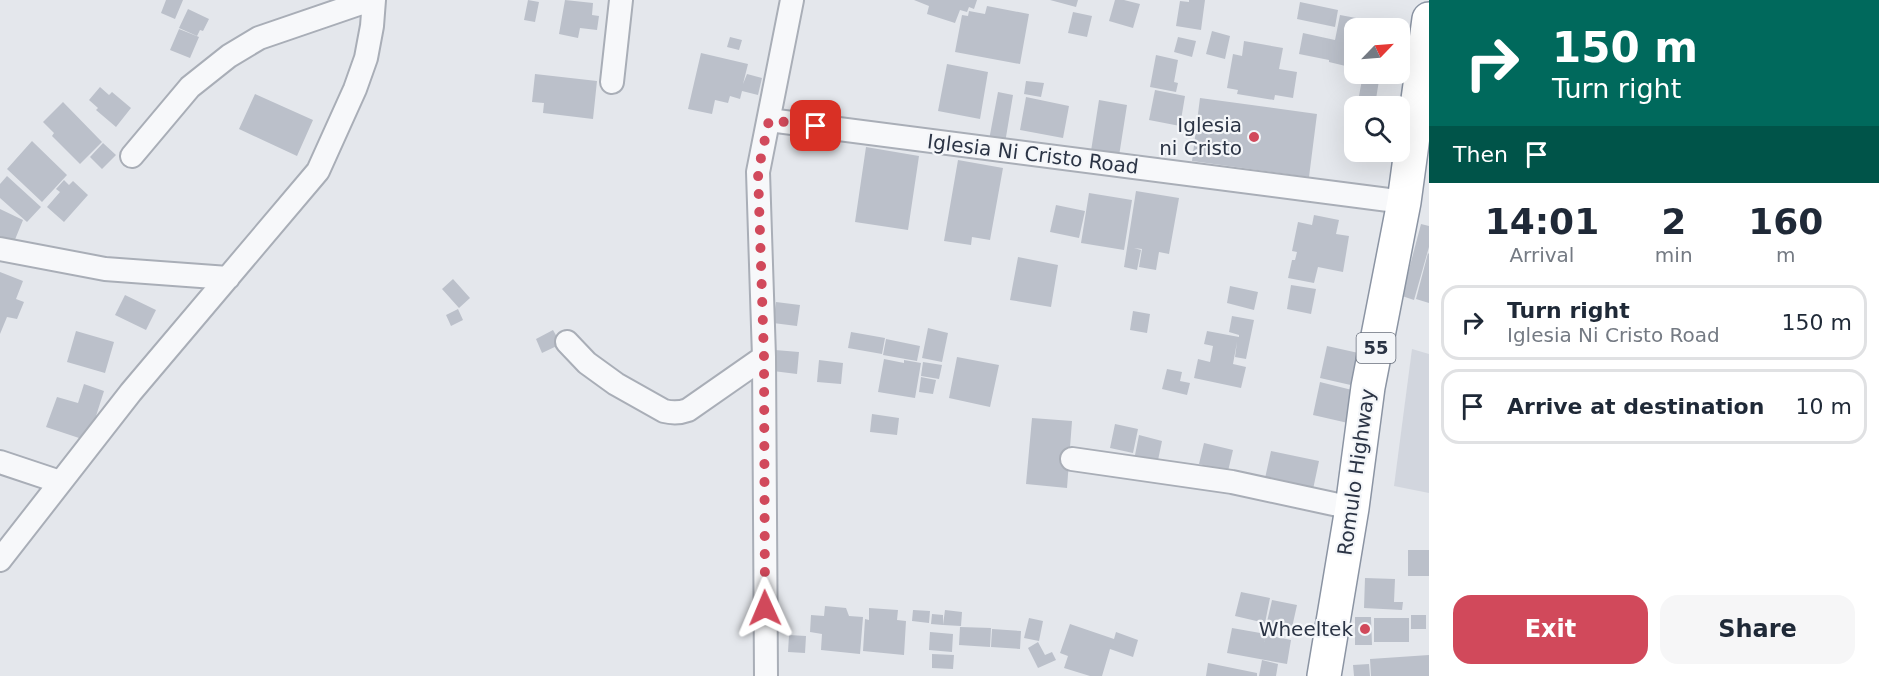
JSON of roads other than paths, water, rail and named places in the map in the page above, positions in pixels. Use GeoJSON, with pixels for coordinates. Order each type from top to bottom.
{"type":"FeatureCollection","features":[{"type":"Feature","properties":{"kind":"highway","name":"Romulo Highway"},"geometry":{"type":"LineString","coordinates":[[1324,676],[1352,508],[1368,387],[1404,202],[1429,20]]}},
{"type":"Feature","properties":{"kind":"street"},"geometry":{"type":"LineString","coordinates":[[0,560],[131,392],[318,171],[366,58],[372,26],[372,0],[259,38],[229,56],[189,87],[132,156]]}},
{"type":"Feature","properties":{"kind":"street"},"geometry":{"type":"LineString","coordinates":[[612,81],[621,0]]}},
{"type":"Feature","properties":{"kind":"street"},"geometry":{"type":"LineString","coordinates":[[766,676],[764,357],[758,172],[792,0]]}},
{"type":"Feature","properties":{"kind":"street","name":"Iglesia Ni Cristo Road"},"geometry":{"type":"LineString","coordinates":[[769,120],[1404,202]]}},
{"type":"Feature","properties":{"kind":"street"},"geometry":{"type":"LineString","coordinates":[[0,249],[105,269],[228,278]]}},
{"type":"Feature","properties":{"kind":"street"},"geometry":{"type":"LineString","coordinates":[[567,342],[587,363],[615,384],[664,411],[673,413],[688,410],[764,357]]}},
{"type":"Feature","properties":{"kind":"street"},"geometry":{"type":"LineString","coordinates":[[1072,459],[1233,482],[1352,508]]}},
{"type":"Feature","properties":{"kind":"street"},"geometry":{"type":"LineString","coordinates":[[0,462],[60,482]]}},
{"type":"Feature","properties":{"kind":"place","name":"Iglesia ni Cristo"},"geometry":{"type":"Point","coordinates":[1254,137]}},
{"type":"Feature","properties":{"kind":"place","name":"Wheeltek"},"geometry":{"type":"Point","coordinates":[1365,629]}}]}
